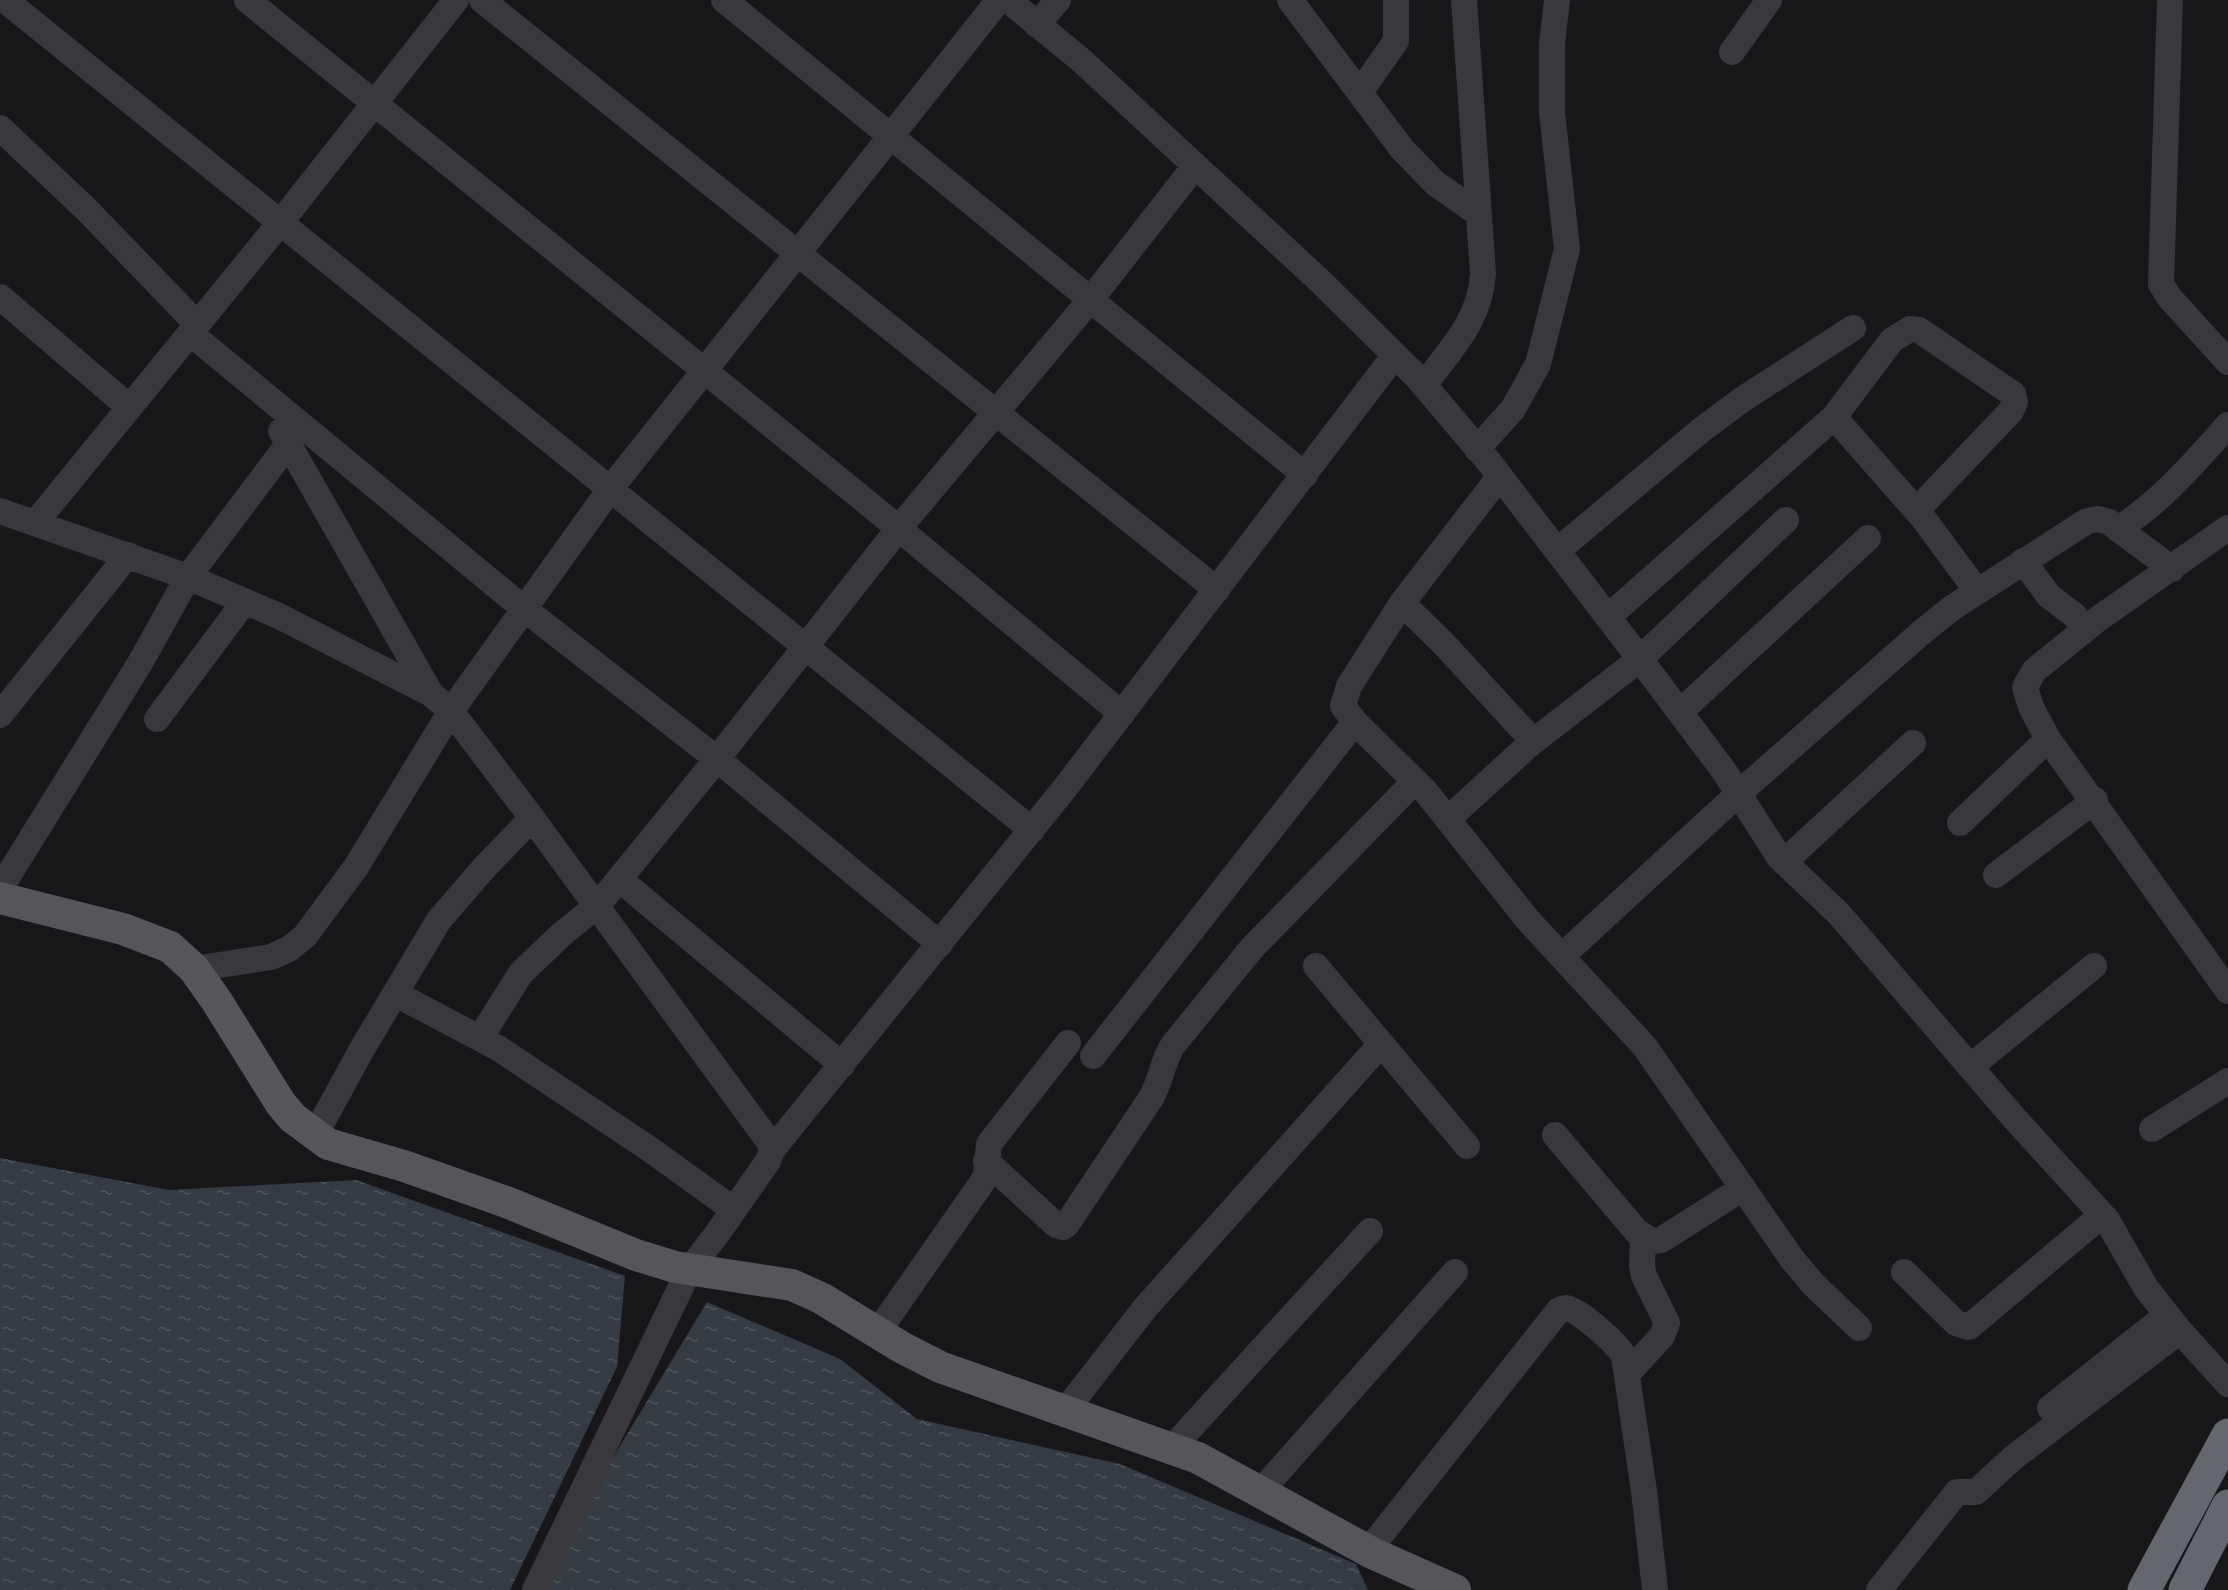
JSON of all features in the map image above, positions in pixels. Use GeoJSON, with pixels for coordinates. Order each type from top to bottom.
{"type":"FeatureCollection","features":[{"type":"Feature","properties":{"kind":"highway"},"geometry":{"type":"LineString","coordinates":[[2144,1590],[2228,1435]]}},
{"type":"Feature","properties":{"kind":"highway"},"geometry":{"type":"LineString","coordinates":[[2186,1590],[2228,1506]]}},
{"type":"Feature","properties":{"kind":"main road"},"geometry":{"type":"LineString","coordinates":[[0,898],[123,929],[170,947],[194,969],[281,1104],[293,1118],[328,1143],[405,1166],[509,1203],[636,1255],[689,1270],[792,1285],[821,1298],[877,1333],[940,1367],[1198,1458],[1368,1551],[1455,1590]]}},
{"type":"Feature","properties":{"kind":"street"},"geometry":{"type":"LineString","coordinates":[[5,0],[1032,830]]}},
{"type":"Feature","properties":{"kind":"street"},"geometry":{"type":"LineString","coordinates":[[247,0],[899,528],[1122,714]]}},
{"type":"Feature","properties":{"kind":"street"},"geometry":{"type":"LineString","coordinates":[[456,0],[280,223],[129,407],[13,513],[188,577],[245,601],[431,694],[451,711],[598,905],[770,1143],[772,1150]]}},
{"type":"Feature","properties":{"kind":"street"},"geometry":{"type":"LineString","coordinates":[[482,0],[1217,590]]}},
{"type":"Feature","properties":{"kind":"street"},"geometry":{"type":"LineString","coordinates":[[724,0],[1305,475]]}},
{"type":"Feature","properties":{"kind":"street"},"geometry":{"type":"LineString","coordinates":[[194,969],[271,957],[289,949],[305,936],[356,867],[451,711],[611,488],[703,369],[999,0]]}},
{"type":"Feature","properties":{"kind":"street"},"geometry":{"type":"LineString","coordinates":[[1008,0],[1081,60],[1321,282],[1424,385],[1500,476],[1640,659],[1680,712],[1784,862],[1839,914],[2102,1215],[2126,1250],[2146,1288],[2228,1384]]}},
{"type":"Feature","properties":{"kind":"street"},"geometry":{"type":"LineString","coordinates":[[1037,25],[1058,0]]}},
{"type":"Feature","properties":{"kind":"street"},"geometry":{"type":"LineString","coordinates":[[1290,0],[1402,149],[1435,183],[1479,214]]}},
{"type":"Feature","properties":{"kind":"street"},"geometry":{"type":"LineString","coordinates":[[1360,92],[1396,41],[1396,0]]}},
{"type":"Feature","properties":{"kind":"street"},"geometry":{"type":"LineString","coordinates":[[1424,385],[1469,326],[1482,294],[1479,214],[1464,0]]}},
{"type":"Feature","properties":{"kind":"street"},"geometry":{"type":"LineString","coordinates":[[1477,449],[1513,409],[1538,364],[1567,249],[1552,112],[1552,44],[1557,0]]}},
{"type":"Feature","properties":{"kind":"street"},"geometry":{"type":"LineString","coordinates":[[1732,52],[1769,0]]}},
{"type":"Feature","properties":{"kind":"street"},"geometry":{"type":"LineString","coordinates":[[2170,0],[2161,284],[2169,297],[2228,362]]}},
{"type":"Feature","properties":{"kind":"street"},"geometry":{"type":"LineString","coordinates":[[0,128],[86,209],[194,328],[256,387],[523,608],[717,759],[940,945]]}},
{"type":"Feature","properties":{"kind":"street"},"geometry":{"type":"LineString","coordinates":[[480,1038],[521,973],[562,934],[598,905],[717,759],[899,528],[1091,299],[1195,166]]}},
{"type":"Feature","properties":{"kind":"street"},"geometry":{"type":"LineString","coordinates":[[0,297],[129,407]]}},
{"type":"Feature","properties":{"kind":"street"},"geometry":{"type":"LineString","coordinates":[[1557,551],[1708,424],[1853,328]]}},
{"type":"Feature","properties":{"kind":"street"},"geometry":{"type":"LineString","coordinates":[[1608,617],[1834,417],[1892,340],[1910,329],[1919,330],[2013,394],[2015,402],[2011,411],[1917,510]]}},
{"type":"Feature","properties":{"kind":"street"},"geometry":{"type":"LineString","coordinates":[[535,1590],[689,1270],[734,1210],[772,1150],[1032,830],[1395,355]]}},
{"type":"Feature","properties":{"kind":"street"},"geometry":{"type":"LineString","coordinates":[[256,387],[431,694]]}},
{"type":"Feature","properties":{"kind":"street"},"geometry":{"type":"LineString","coordinates":[[1834,417],[1917,510],[1977,591]]}},
{"type":"Feature","properties":{"kind":"street"},"geometry":{"type":"LineString","coordinates":[[2118,528],[2145,512],[2173,486],[2228,425]]}},
{"type":"Feature","properties":{"kind":"street"},"geometry":{"type":"LineString","coordinates":[[0,889],[140,663],[188,577],[289,443]]}},
{"type":"Feature","properties":{"kind":"street"},"geometry":{"type":"LineString","coordinates":[[1500,476],[1402,603],[1343,699],[1343,706],[1355,722],[1415,781],[1527,918],[1661,1069],[1792,1260],[1814,1286],[1859,1328]]}},
{"type":"Feature","properties":{"kind":"street"},"geometry":{"type":"LineString","coordinates":[[1562,956],[1738,794],[1922,632],[1977,591],[2087,520],[2098,519],[2109,522],[2172,569]]}},
{"type":"Feature","properties":{"kind":"street"},"geometry":{"type":"LineString","coordinates":[[1448,819],[1533,741],[1640,659],[1786,520]]}},
{"type":"Feature","properties":{"kind":"street"},"geometry":{"type":"LineString","coordinates":[[2228,528],[2086,629],[2034,671],[2025,687],[2031,707],[2048,739],[2095,800],[2228,991]]}},
{"type":"Feature","properties":{"kind":"street"},"geometry":{"type":"LineString","coordinates":[[1680,712],[1868,538]]}},
{"type":"Feature","properties":{"kind":"street"},"geometry":{"type":"LineString","coordinates":[[0,715],[128,555]]}},
{"type":"Feature","properties":{"kind":"street"},"geometry":{"type":"LineString","coordinates":[[2023,561],[2049,596],[2074,615],[2086,629]]}},
{"type":"Feature","properties":{"kind":"street"},"geometry":{"type":"LineString","coordinates":[[157,719],[245,601]]}},
{"type":"Feature","properties":{"kind":"street"},"geometry":{"type":"LineString","coordinates":[[1402,603],[1444,644],[1533,741]]}},
{"type":"Feature","properties":{"kind":"street"},"geometry":{"type":"LineString","coordinates":[[1093,1056],[1355,722]]}},
{"type":"Feature","properties":{"kind":"street"},"geometry":{"type":"LineString","coordinates":[[1960,823],[2048,739]]}},
{"type":"Feature","properties":{"kind":"street"},"geometry":{"type":"LineString","coordinates":[[1784,862],[1913,743]]}},
{"type":"Feature","properties":{"kind":"street"},"geometry":{"type":"LineString","coordinates":[[986,1161],[1056,1225],[1063,1227],[1067,1224],[1151,1098],[1159,1081],[1163,1063],[1173,1045],[1252,948],[1415,781]]}},
{"type":"Feature","properties":{"kind":"street"},"geometry":{"type":"LineString","coordinates":[[1996,875],[2095,800]]}},
{"type":"Feature","properties":{"kind":"street"},"geometry":{"type":"LineString","coordinates":[[315,1135],[440,920],[484,868],[532,818]]}},
{"type":"Feature","properties":{"kind":"street"},"geometry":{"type":"LineString","coordinates":[[619,879],[842,1065]]}},
{"type":"Feature","properties":{"kind":"street"},"geometry":{"type":"LineString","coordinates":[[1316,966],[1467,1146]]}},
{"type":"Feature","properties":{"kind":"street"},"geometry":{"type":"LineString","coordinates":[[1970,1066],[2094,966]]}},
{"type":"Feature","properties":{"kind":"street"},"geometry":{"type":"LineString","coordinates":[[396,994],[480,1038],[585,1106],[734,1210]]}},
{"type":"Feature","properties":{"kind":"street"},"geometry":{"type":"LineString","coordinates":[[877,1333],[986,1176],[989,1144],[1068,1043]]}},
{"type":"Feature","properties":{"kind":"street"},"geometry":{"type":"LineString","coordinates":[[1066,1410],[1145,1308],[1381,1044]]}},
{"type":"Feature","properties":{"kind":"street"},"geometry":{"type":"LineString","coordinates":[[2152,1129],[2228,1082]]}},
{"type":"Feature","properties":{"kind":"street"},"geometry":{"type":"LineString","coordinates":[[1554,1135],[1643,1238],[1652,1241],[1661,1240],[1743,1188]]}},
{"type":"Feature","properties":{"kind":"street"},"geometry":{"type":"LineString","coordinates":[[1904,1272],[1956,1323],[1969,1327],[2102,1215]]}},
{"type":"Feature","properties":{"kind":"street"},"geometry":{"type":"LineString","coordinates":[[1171,1449],[1370,1231]]}},
{"type":"Feature","properties":{"kind":"street"},"geometry":{"type":"LineString","coordinates":[[1628,1373],[1662,1336],[1667,1323],[1644,1276],[1643,1238]]}},
{"type":"Feature","properties":{"kind":"street"},"geometry":{"type":"LineString","coordinates":[[1261,1491],[1455,1272]]}},
{"type":"Feature","properties":{"kind":"street"},"geometry":{"type":"LineString","coordinates":[[1368,1551],[1559,1310],[1571,1309],[1619,1348],[1628,1373],[1655,1590]]}},
{"type":"Feature","properties":{"kind":"street"},"geometry":{"type":"LineString","coordinates":[[2050,1408],[2174,1323]]}},
{"type":"Feature","properties":{"kind":"street"},"geometry":{"type":"LineString","coordinates":[[1879,1590],[1957,1492],[1976,1492],[2014,1457],[2174,1323]]}},
{"type":"Feature","properties":{"kind":"water"},"geometry":{"type":"Polygon","coordinates":[[[0,1158],[169,1190],[356,1180],[625,1276],[617,1367],[510,1590],[0,1590],[0,1158]]]}},
{"type":"Feature","properties":{"kind":"water"},"geometry":{"type":"Polygon","coordinates":[[[707,1302],[840,1359],[917,1419],[1120,1464],[1356,1564],[1368,1590],[546,1590],[591,1494],[707,1302]]]}}]}
